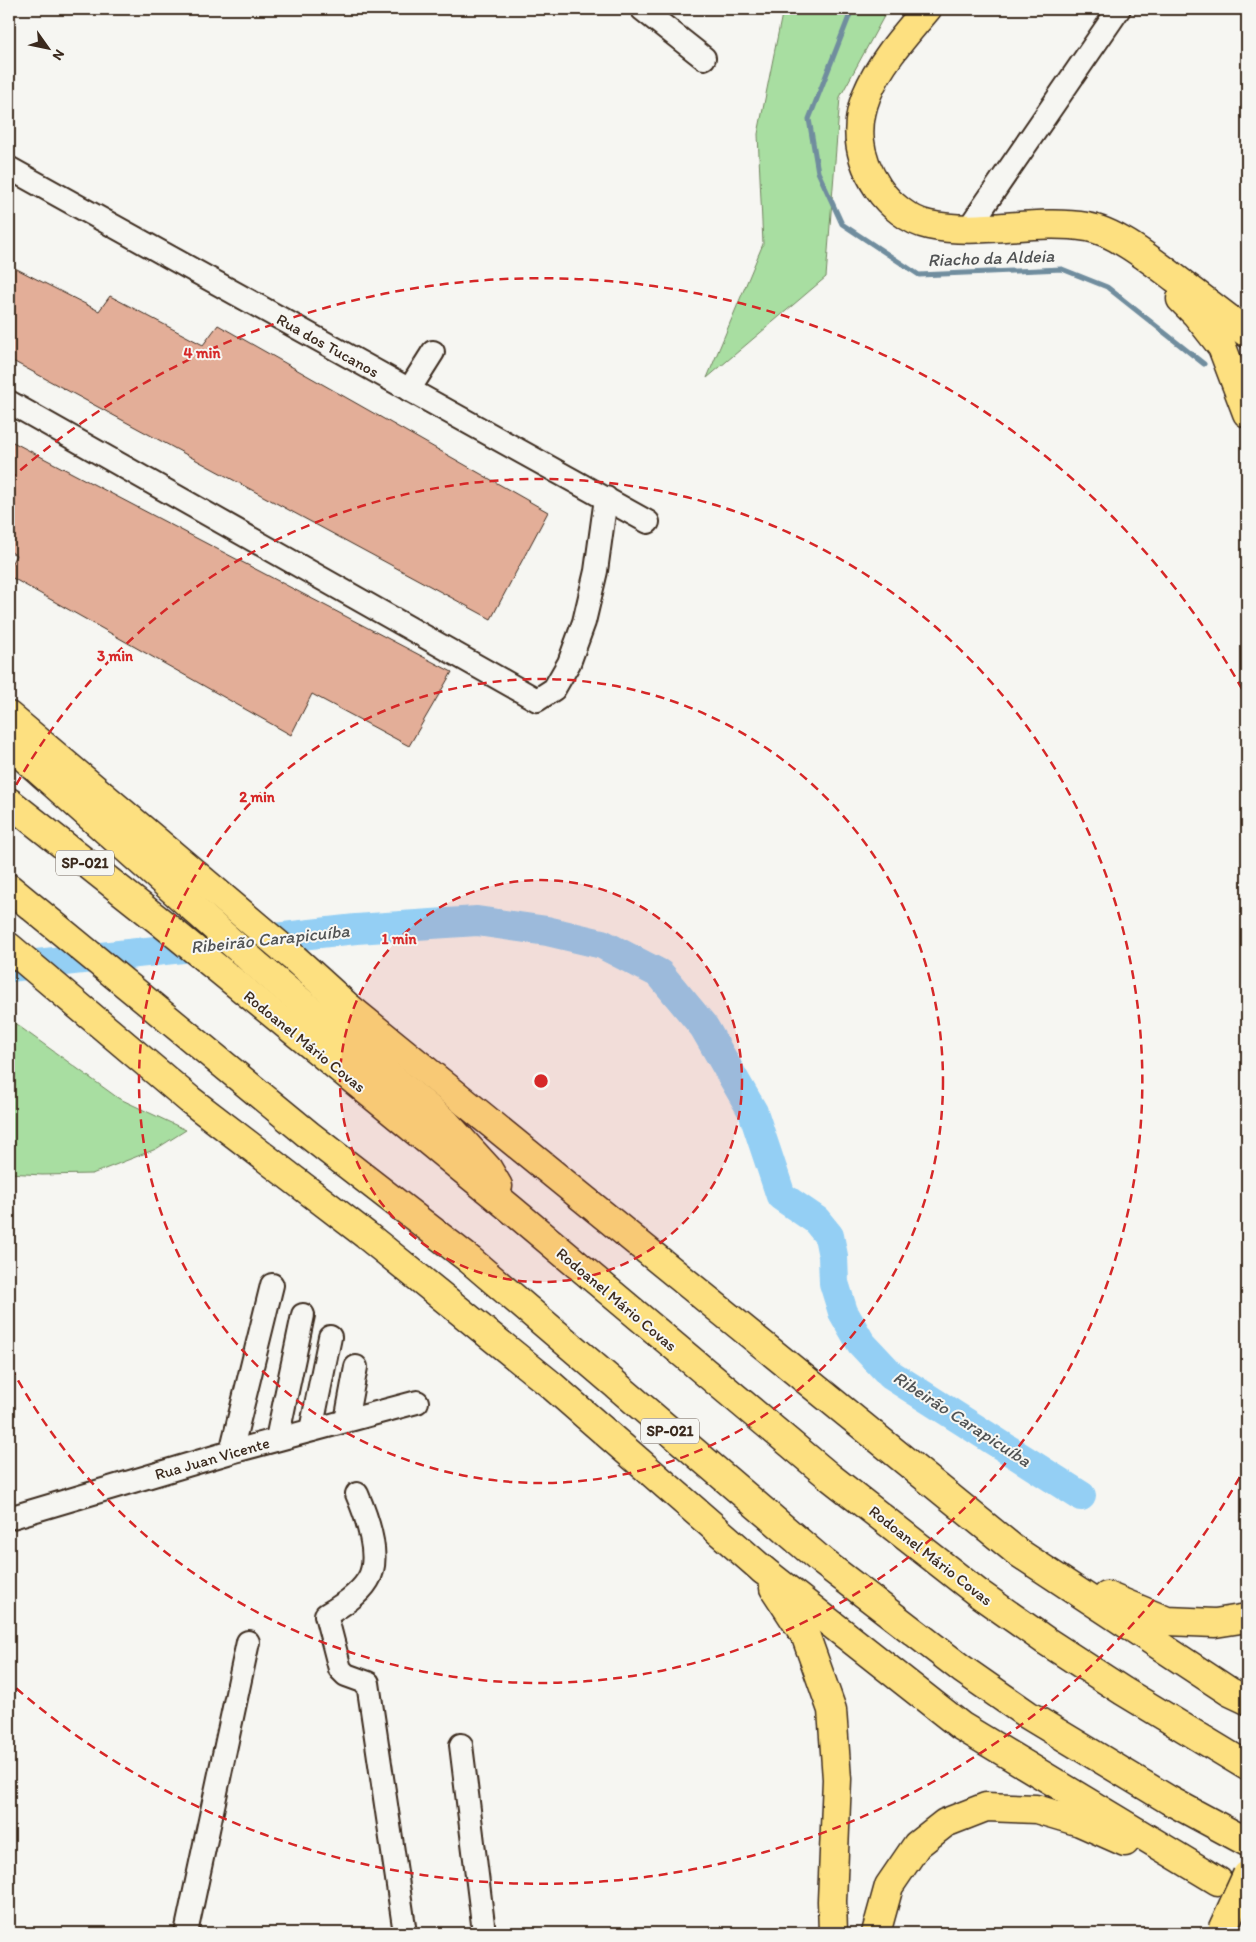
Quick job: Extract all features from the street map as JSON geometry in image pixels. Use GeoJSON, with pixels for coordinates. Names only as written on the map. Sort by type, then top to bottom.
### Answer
{"type":"FeatureCollection","features":[{"type":"Feature","properties":{"kind":"main road"},"geometry":{"type":"LineString","coordinates":[[906,34],[918,9]]}},
{"type":"Feature","properties":{"kind":"main road"},"geometry":{"type":"LineString","coordinates":[[927,9],[884,62],[868,88],[859,119],[860,144],[871,177],[883,196],[907,216],[928,225],[968,229],[1042,224],[1088,227],[1118,239],[1153,262],[1247,332]]}},
{"type":"Feature","properties":{"kind":"main road"},"geometry":{"type":"LineString","coordinates":[[1118,239],[1196,314],[1222,347],[1247,413]]}},
{"type":"Feature","properties":{"kind":"main road"},"geometry":{"type":"LineString","coordinates":[[9,716],[293,957],[347,1006],[1016,1552],[1230,1692],[1247,1700]]}},
{"type":"Feature","properties":{"kind":"main road"},"geometry":{"type":"LineString","coordinates":[[9,744],[257,965],[446,1123],[488,1169],[511,1209]]}},
{"type":"Feature","properties":{"kind":"main road","name":"Rodoanel Mário Covas"},"geometry":{"type":"LineString","coordinates":[[9,802],[162,923],[511,1209],[830,1476],[978,1593],[1046,1641],[1115,1686],[1247,1766]]}},
{"type":"Feature","properties":{"kind":"main road","name":"SP-021"},"geometry":{"type":"LineString","coordinates":[[9,888],[309,1135],[470,1260],[815,1556],[861,1592],[962,1669],[1028,1715],[1154,1791],[1247,1842]]}},
{"type":"Feature","properties":{"kind":"main road"},"geometry":{"type":"LineString","coordinates":[[12,950],[190,1100],[366,1235],[550,1384],[763,1570],[961,1726],[1218,1881]]}},
{"type":"Feature","properties":{"kind":"main road"},"geometry":{"type":"LineString","coordinates":[[1016,1552],[1118,1602],[1167,1621],[1215,1623],[1247,1618]]}},
{"type":"Feature","properties":{"kind":"main road"},"geometry":{"type":"LineString","coordinates":[[763,1570],[806,1637],[832,1710],[837,1779],[833,1933]]}},
{"type":"Feature","properties":{"kind":"main road"},"geometry":{"type":"LineString","coordinates":[[876,1933],[889,1886],[917,1845],[945,1823],[986,1807],[1036,1809],[1080,1822],[1247,1895]]}},
{"type":"Feature","properties":{"kind":"main road"},"geometry":{"type":"LineString","coordinates":[[1221,1932],[1247,1875]]}},
{"type":"Feature","properties":{"kind":"street"},"geometry":{"type":"LineString","coordinates":[[642,9],[704,58]]}},
{"type":"Feature","properties":{"kind":"street"},"geometry":{"type":"LineString","coordinates":[[968,229],[1119,9]]}},
{"type":"Feature","properties":{"kind":"street","name":"Rua dos Tucanos"},"geometry":{"type":"LineString","coordinates":[[9,168],[648,522]]}},
{"type":"Feature","properties":{"kind":"street"},"geometry":{"type":"LineString","coordinates":[[409,390],[433,352]]}},
{"type":"Feature","properties":{"kind":"street"},"geometry":{"type":"LineString","coordinates":[[9,402],[537,700],[554,689],[569,663],[584,622],[596,571],[606,498]]}},
{"type":"Feature","properties":{"kind":"street"},"geometry":{"type":"LineString","coordinates":[[231,1452],[272,1285]]}},
{"type":"Feature","properties":{"kind":"street"},"geometry":{"type":"LineString","coordinates":[[277,1439],[303,1315]]}},
{"type":"Feature","properties":{"kind":"street"},"geometry":{"type":"LineString","coordinates":[[311,1430],[330,1336]]}},
{"type":"Feature","properties":{"kind":"street"},"geometry":{"type":"LineString","coordinates":[[346,1421],[356,1367]]}},
{"type":"Feature","properties":{"kind":"street","name":"Rua Juan Vicente"},"geometry":{"type":"LineString","coordinates":[[9,1518],[231,1452],[417,1402]]}},
{"type":"Feature","properties":{"kind":"street"},"geometry":{"type":"LineString","coordinates":[[357,1494],[370,1531],[374,1563],[368,1580],[348,1601],[326,1615],[340,1669],[346,1675],[368,1683],[405,1933]]}},
{"type":"Feature","properties":{"kind":"street"},"geometry":{"type":"LineString","coordinates":[[186,1933],[248,1642]]}},
{"type":"Feature","properties":{"kind":"street"},"geometry":{"type":"LineString","coordinates":[[462,1745],[484,1924],[482,1933]]}},
{"type":"Feature","properties":{"kind":"green space"},"geometry":{"type":"Polygon","coordinates":[[[783,9],[888,9],[840,97],[826,277],[707,378],[763,244],[758,134],[783,9]]]}},
{"type":"Feature","properties":{"kind":"green space"},"geometry":{"type":"Polygon","coordinates":[[[9,1019],[118,1098],[186,1130],[156,1149],[92,1174],[42,1175],[9,1173],[9,1019]]]}},
{"type":"Feature","properties":{"kind":"building"},"geometry":{"type":"Polygon","coordinates":[[[9,265],[99,311],[110,296],[203,345],[218,325],[548,512],[491,619],[9,359],[9,265]]]}},
{"type":"Feature","properties":{"kind":"building"},"geometry":{"type":"Polygon","coordinates":[[[9,440],[452,672],[409,746],[312,694],[291,735],[9,576],[9,568],[16,555],[9,551],[9,440]]]}},
{"type":"Feature","properties":{"kind":"waterway","name":"Riacho da Aldeia"},"geometry":{"type":"LineString","coordinates":[[852,9],[809,119],[818,172],[842,224],[919,275],[1062,269],[1107,287],[1204,364]]}},
{"type":"Feature","properties":{"kind":"waterway","name":"Ribeirão Carapicuíba"},"geometry":{"type":"LineString","coordinates":[[9,967],[356,929],[477,921],[547,931],[602,944],[660,974],[704,1027],[753,1112],[781,1196],[816,1220],[829,1236],[833,1256],[834,1283],[843,1312],[861,1343],[891,1375],[1081,1496]]}}]}
